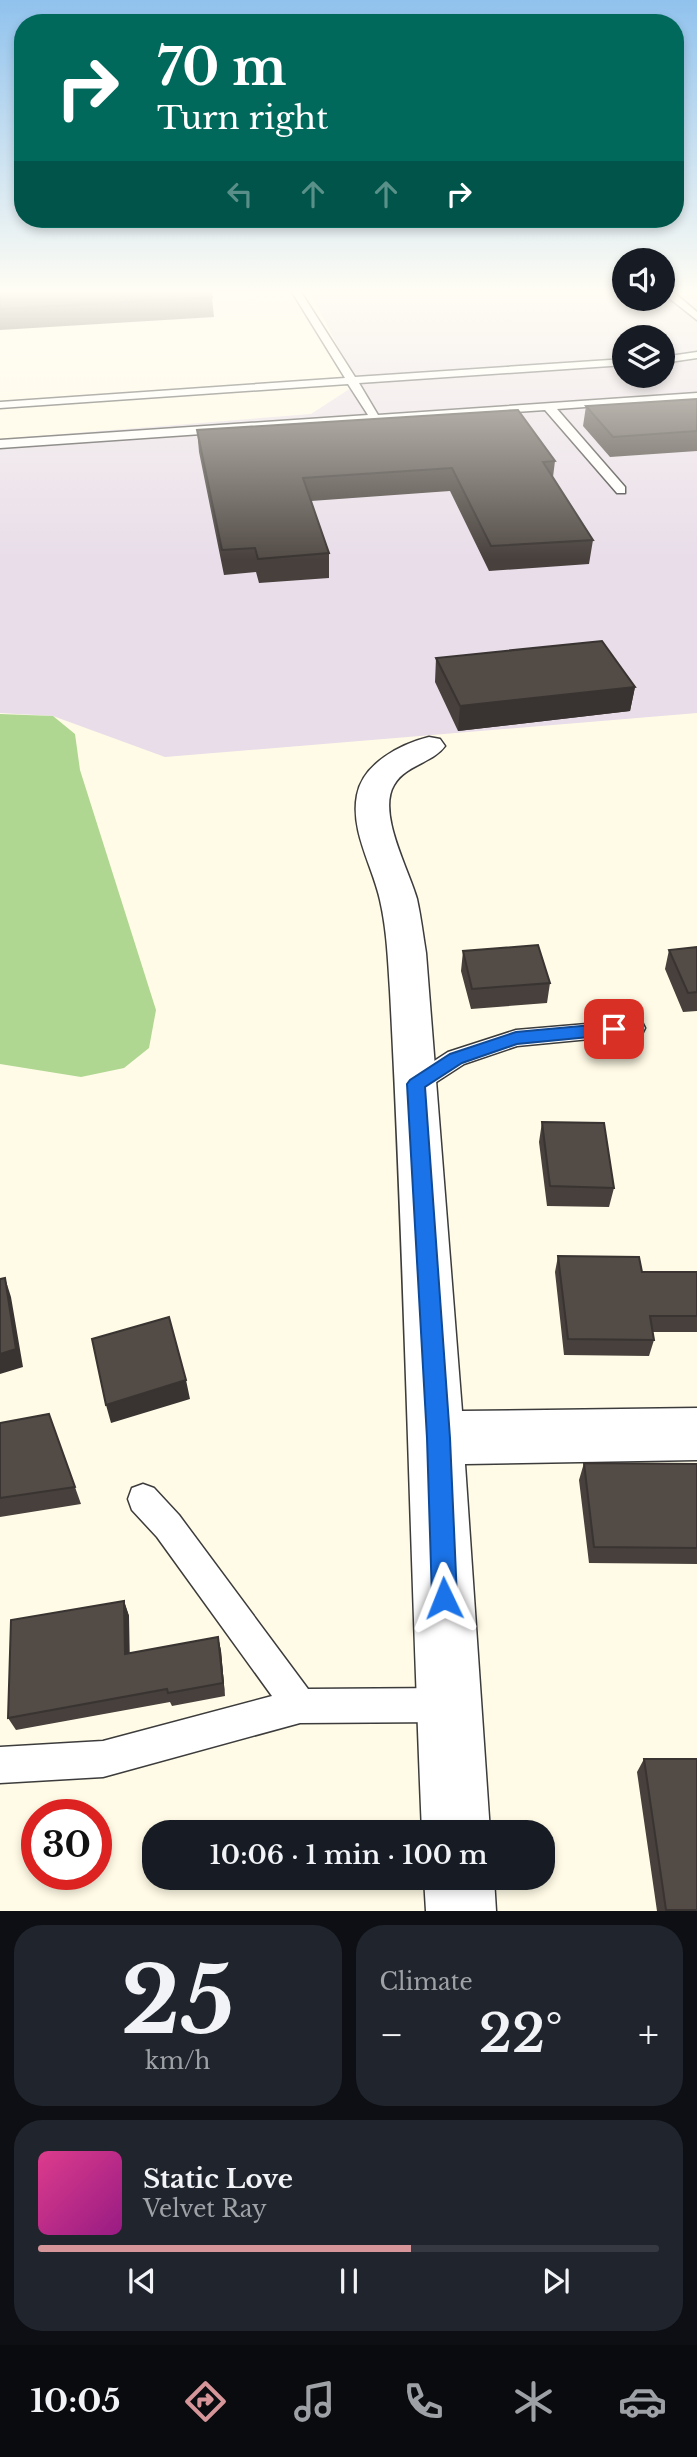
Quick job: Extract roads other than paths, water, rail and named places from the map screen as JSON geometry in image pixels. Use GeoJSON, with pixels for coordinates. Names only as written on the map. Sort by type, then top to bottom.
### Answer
{"type":"FeatureCollection","features":[{"type":"Feature","properties":{"kind":"street"},"geometry":{"type":"LineString","coordinates":[[429,746],[411,753],[390,767],[373,795],[377,828],[401,909],[416,1084],[439,1438],[448,1706],[455,1820]]}},
{"type":"Feature","properties":{"kind":"street"},"geometry":{"type":"LineString","coordinates":[[439,1438],[697,1434]]}},
{"type":"Feature","properties":{"kind":"street"},"geometry":{"type":"LineString","coordinates":[[460,1890],[461,1911]]}},
{"type":"Feature","properties":{"kind":"lane"},"geometry":{"type":"LineString","coordinates":[[0,405],[363,381]]}},
{"type":"Feature","properties":{"kind":"lane"},"geometry":{"type":"LineString","coordinates":[[352,382],[375,418]]}},
{"type":"Feature","properties":{"kind":"lane"},"geometry":{"type":"LineString","coordinates":[[0,444],[697,396]]}},
{"type":"Feature","properties":{"kind":"lane"},"geometry":{"type":"LineString","coordinates":[[548,406],[621,489]]}},
{"type":"Feature","properties":{"kind":"lane"},"geometry":{"type":"LineString","coordinates":[[416,1084],[456,1058],[516,1038],[634,1028]]}},
{"type":"Feature","properties":{"kind":"lane"},"geometry":{"type":"LineString","coordinates":[[143,1499],[168,1526],[300,1706]]}},
{"type":"Feature","properties":{"kind":"lane"},"geometry":{"type":"LineString","coordinates":[[0,1765],[103,1759],[300,1706],[448,1706]]}}]}
